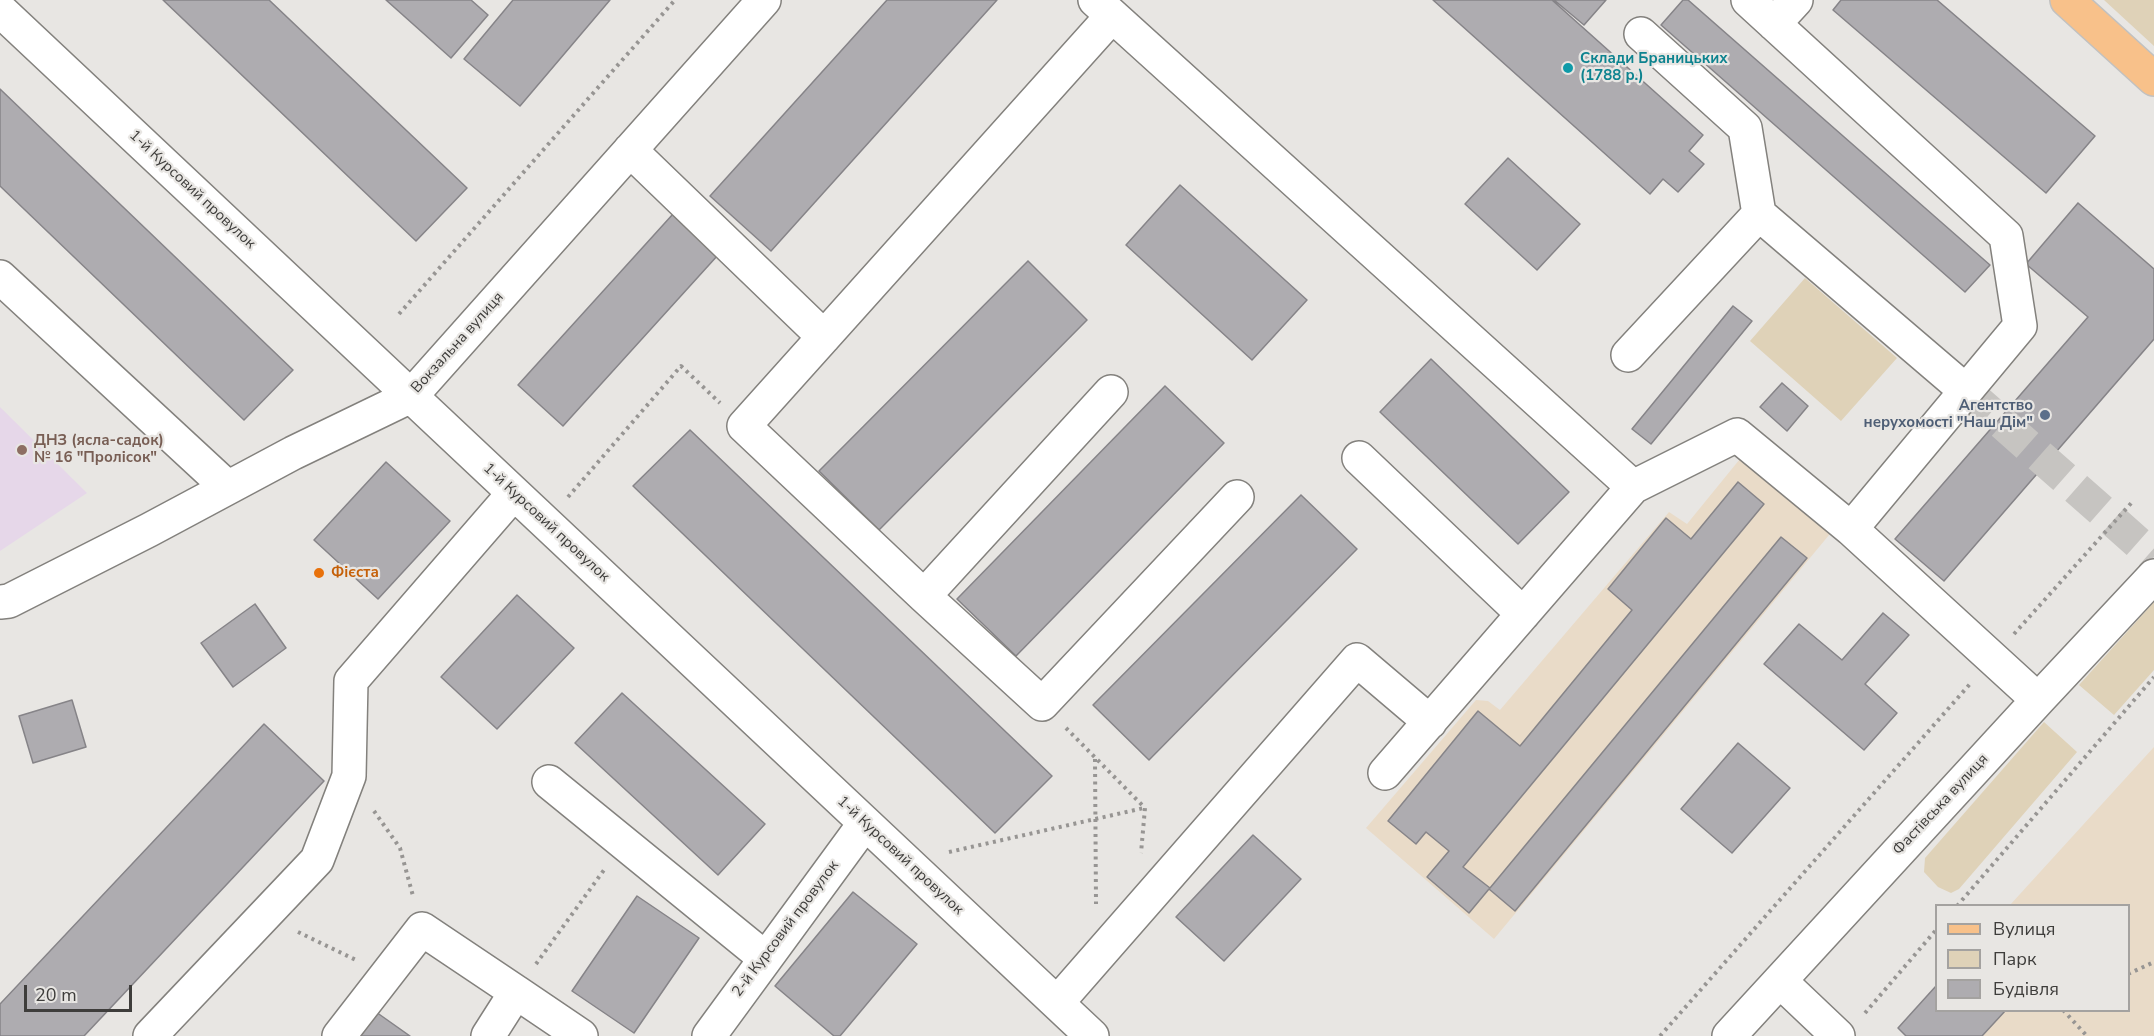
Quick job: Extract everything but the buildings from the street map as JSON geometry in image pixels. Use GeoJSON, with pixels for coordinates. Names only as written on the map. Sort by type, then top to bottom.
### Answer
{"type":"FeatureCollection","features":[{"type":"Feature","properties":{"kind":"main road"},"geometry":{"type":"LineString","coordinates":[[2067,0],[2154,79]]}},
{"type":"Feature","properties":{"kind":"street","name":"Вокзальна вулиця"},"geometry":{"type":"LineString","coordinates":[[0,602],[9,601],[305,447],[411,396],[764,0]]}},
{"type":"Feature","properties":{"kind":"street"},"geometry":{"type":"LineString","coordinates":[[1748,0],[2006,236],[2020,326],[1851,529]]}},
{"type":"Feature","properties":{"kind":"street"},"geometry":{"type":"LineString","coordinates":[[1774,24],[1796,0]]}},
{"type":"Feature","properties":{"kind":"street"},"geometry":{"type":"LineString","coordinates":[[1237,497],[1042,704],[744,426],[824,338],[1103,8],[1632,487]]}},
{"type":"Feature","properties":{"kind":"street","name":"1-й Курсовий провулок"},"geometry":{"type":"LineString","coordinates":[[0,10],[1092,1036]]}},
{"type":"Feature","properties":{"kind":"street"},"geometry":{"type":"LineString","coordinates":[[1641,34],[1745,128],[1759,214],[1966,391]]}},
{"type":"Feature","properties":{"kind":"street"},"geometry":{"type":"LineString","coordinates":[[630,150],[824,338]]}},
{"type":"Feature","properties":{"kind":"street"},"geometry":{"type":"LineString","coordinates":[[1628,355],[1759,214]]}},
{"type":"Feature","properties":{"kind":"street"},"geometry":{"type":"LineString","coordinates":[[0,277],[227,487]]}},
{"type":"Feature","properties":{"kind":"street"},"geometry":{"type":"LineString","coordinates":[[924,596],[1111,392]]}},
{"type":"Feature","properties":{"kind":"street"},"geometry":{"type":"LineString","coordinates":[[1385,774],[1632,487],[1737,435],[1851,529],[2037,700]]}},
{"type":"Feature","properties":{"kind":"street"},"geometry":{"type":"LineString","coordinates":[[1359,458],[1523,614]]}},
{"type":"Feature","properties":{"kind":"street"},"geometry":{"type":"LineString","coordinates":[[150,1036],[317,860],[349,776],[351,681],[514,493]]}},
{"type":"Feature","properties":{"kind":"street","name":"Фастівська вулиця"},"geometry":{"type":"LineString","coordinates":[[1729,1036],[2154,576]]}},
{"type":"Feature","properties":{"kind":"street"},"geometry":{"type":"LineString","coordinates":[[1057,1003],[1357,660],[1430,722]]}},
{"type":"Feature","properties":{"kind":"street"},"geometry":{"type":"LineString","coordinates":[[549,782],[765,958]]}},
{"type":"Feature","properties":{"kind":"street","name":"2-й Курсовий провулок"},"geometry":{"type":"LineString","coordinates":[[709,1036],[865,823]]}},
{"type":"Feature","properties":{"kind":"street"},"geometry":{"type":"LineString","coordinates":[[339,1036],[422,928],[581,1036]]}},
{"type":"Feature","properties":{"kind":"street"},"geometry":{"type":"LineString","coordinates":[[1780,981],[1849,1027]]}},
{"type":"Feature","properties":{"kind":"street"},"geometry":{"type":"LineString","coordinates":[[488,1036],[516,992]]}},
{"type":"Feature","properties":{"kind":"path"},"geometry":{"type":"LineString","coordinates":[[399,314],[675,0]]}},
{"type":"Feature","properties":{"kind":"path"},"geometry":{"type":"LineString","coordinates":[[564,502],[681,366],[744,426]]}},
{"type":"Feature","properties":{"kind":"path"},"geometry":{"type":"LineString","coordinates":[[1660,1036],[2134,500]]}},
{"type":"Feature","properties":{"kind":"path"},"geometry":{"type":"LineString","coordinates":[[1960,904],[2154,677]]}},
{"type":"Feature","properties":{"kind":"path"},"geometry":{"type":"LineString","coordinates":[[1042,704],[1145,808]]}},
{"type":"Feature","properties":{"kind":"path"},"geometry":{"type":"LineString","coordinates":[[1095,758],[1096,957]]}},
{"type":"Feature","properties":{"kind":"path"},"geometry":{"type":"LineString","coordinates":[[349,776],[400,848],[422,928]]}},
{"type":"Feature","properties":{"kind":"path"},"geometry":{"type":"LineString","coordinates":[[946,853],[1145,808]]}},
{"type":"Feature","properties":{"kind":"path"},"geometry":{"type":"LineString","coordinates":[[1140,855],[1145,808]]}},
{"type":"Feature","properties":{"kind":"path"},"geometry":{"type":"LineString","coordinates":[[516,992],[623,843]]}},
{"type":"Feature","properties":{"kind":"path"},"geometry":{"type":"LineString","coordinates":[[265,915],[386,975]]}},
{"type":"Feature","properties":{"kind":"path"},"geometry":{"type":"LineString","coordinates":[[1849,1027],[1935,931]]}},
{"type":"Feature","properties":{"kind":"path"},"geometry":{"type":"LineString","coordinates":[[2130,973],[2154,962]]}},
{"type":"Feature","properties":{"kind":"path"},"geometry":{"type":"LineString","coordinates":[[2065,1012],[2087,1036]]}},
{"type":"Feature","properties":{"kind":"shaded area","name":"ДНЗ (ясла-садок) № 16 \"Пролісок\""},"geometry":{"type":"Polygon","coordinates":[[[0,407],[87,493],[0,551],[0,407]]]}},
{"type":"Feature","properties":{"kind":"shaded area"},"geometry":{"type":"Polygon","coordinates":[[[1744,454],[1834,529],[1494,939],[1366,828],[1476,700],[1488,701],[1500,710],[1669,512],[1687,524],[1744,454]]]}},
{"type":"Feature","properties":{"kind":"shaded area"},"geometry":{"type":"Polygon","coordinates":[[[2154,747],[2154,1036],[1906,1036],[1898,1028],[1935,987],[1935,1012],[2130,1012],[2130,904],[2011,904],[2154,747]]]}},
{"type":"Feature","properties":{"kind":"green space"},"geometry":{"type":"Polygon","coordinates":[[[2104,0],[2154,0],[2154,46],[2104,0]]]}},
{"type":"Feature","properties":{"kind":"green space"},"geometry":{"type":"Polygon","coordinates":[[[1805,278],[1897,358],[1841,421],[1750,341],[1805,278]]]}},
{"type":"Feature","properties":{"kind":"green space"},"geometry":{"type":"Polygon","coordinates":[[[2154,602],[2154,670],[2114,715],[2079,685],[2154,602]]]}},
{"type":"Feature","properties":{"kind":"green space"},"geometry":{"type":"Polygon","coordinates":[[[2044,722],[2077,752],[1959,889],[1951,893],[1938,887],[1924,872],[1925,858],[2044,722]]]}},
{"type":"Feature","properties":{"kind":"tunnel"},"geometry":{"type":"LineString","coordinates":[[1966,391],[2154,557]]}},
{"type":"Feature","properties":{"kind":"place","name":"Склади Браницьких (1788 р.)"},"geometry":{"type":"Point","coordinates":[1568,68]}},
{"type":"Feature","properties":{"kind":"place","name":"Агентство нерухомості \"Наш Дім\""},"geometry":{"type":"Point","coordinates":[2045,415]}},
{"type":"Feature","properties":{"kind":"place","name":"ДНЗ (ясла-садок) № 16 \"Пролісок\""},"geometry":{"type":"Point","coordinates":[22,450]}},
{"type":"Feature","properties":{"kind":"place","name":"Фієста"},"geometry":{"type":"Point","coordinates":[319,573]}}]}
